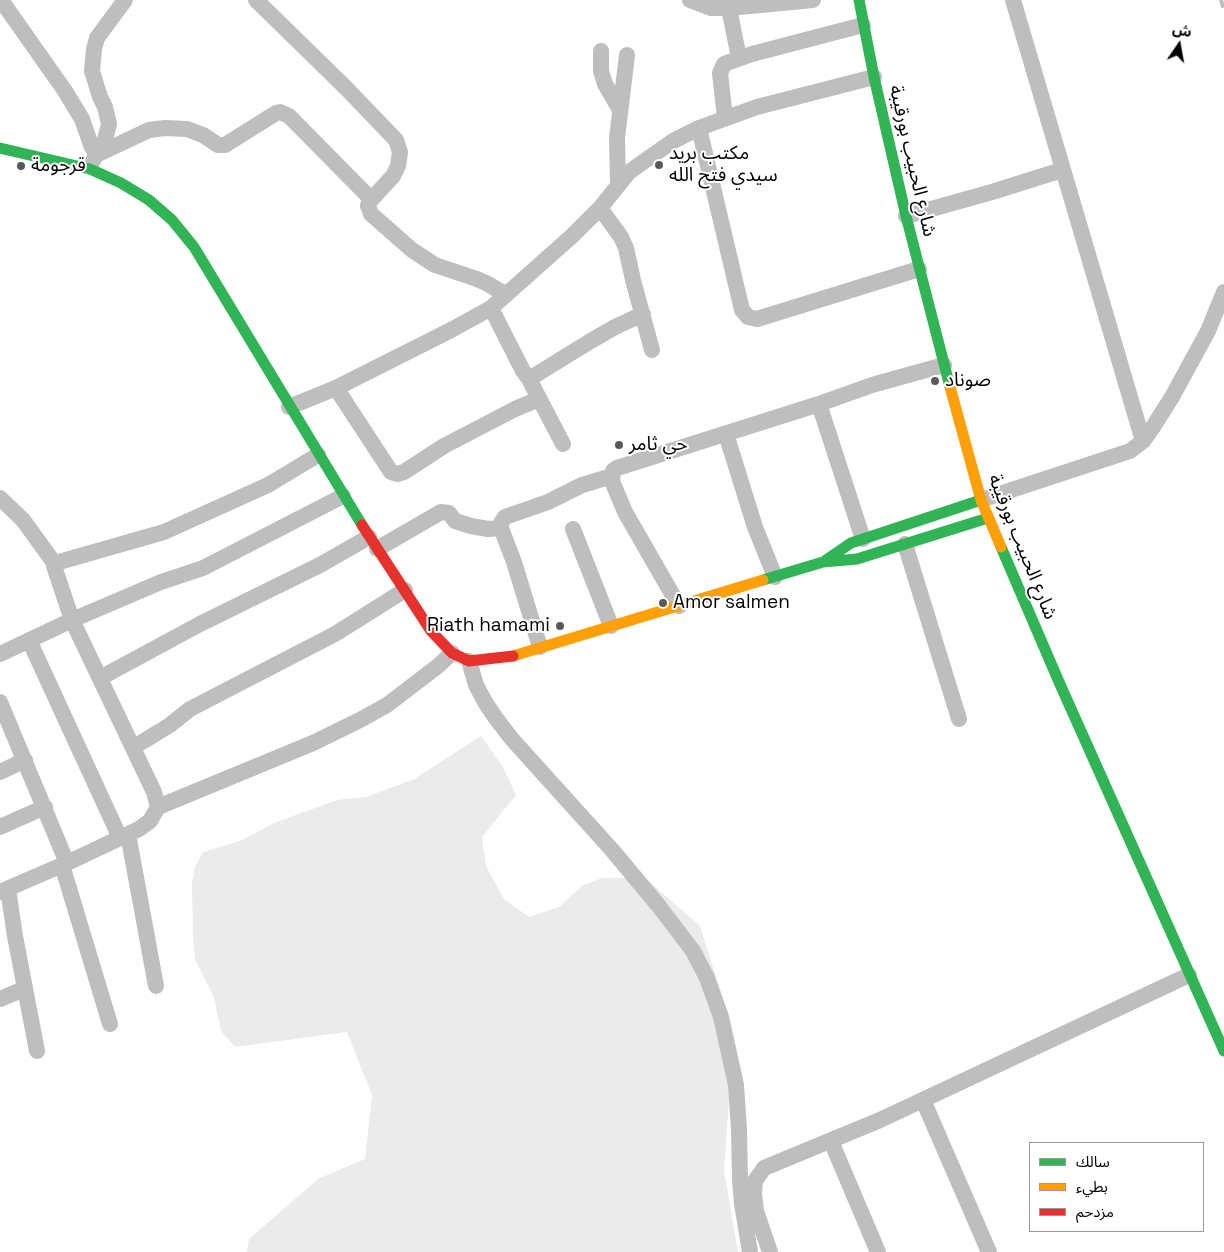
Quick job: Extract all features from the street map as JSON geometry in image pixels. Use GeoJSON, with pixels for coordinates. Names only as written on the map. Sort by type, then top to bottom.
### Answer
{"type":"FeatureCollection","features":[{"type":"Feature","properties":{"kind":"main road","name":"شارع الحبيب بورقيبة"},"geometry":{"type":"LineString","coordinates":[[858,0],[906,216],[981,500],[1224,1051]]}},
{"type":"Feature","properties":{"kind":"main road"},"geometry":{"type":"LineString","coordinates":[[0,148],[93,162],[121,183],[149,200],[172,220],[194,247],[342,496],[404,590],[432,631],[452,653],[469,661],[508,657],[823,562],[858,559],[988,518]]}},
{"type":"Feature","properties":{"kind":"main road"},"geometry":{"type":"LineString","coordinates":[[823,562],[851,543],[981,500]]}},
{"type":"Feature","properties":{"kind":"street"},"geometry":{"type":"LineString","coordinates":[[1,0],[82,119],[93,162]]}},
{"type":"Feature","properties":{"kind":"street"},"geometry":{"type":"LineString","coordinates":[[93,162],[105,140],[109,124],[92,71],[94,49],[97,38],[125,0]]}},
{"type":"Feature","properties":{"kind":"street"},"geometry":{"type":"LineString","coordinates":[[256,0],[353,94],[396,140],[400,152],[398,166],[393,176],[371,199],[368,206],[371,214],[412,250],[435,265],[483,281],[505,294]]}},
{"type":"Feature","properties":{"kind":"street"},"geometry":{"type":"LineString","coordinates":[[690,0],[711,8],[813,0]]}},
{"type":"Feature","properties":{"kind":"street"},"geometry":{"type":"LineString","coordinates":[[1013,0],[1143,441]]}},
{"type":"Feature","properties":{"kind":"street"},"geometry":{"type":"LineString","coordinates":[[729,8],[739,58]]}},
{"type":"Feature","properties":{"kind":"street"},"geometry":{"type":"LineString","coordinates":[[725,118],[720,73],[724,64],[739,58],[864,25]]}},
{"type":"Feature","properties":{"kind":"street"},"geometry":{"type":"LineString","coordinates":[[600,51],[601,71],[605,84],[620,110]]}},
{"type":"Feature","properties":{"kind":"street"},"geometry":{"type":"LineString","coordinates":[[618,184],[617,138],[627,55]]}},
{"type":"Feature","properties":{"kind":"street"},"geometry":{"type":"LineString","coordinates":[[289,407],[336,388],[454,329],[491,308],[572,236],[600,208],[618,184],[637,165],[673,141],[699,128],[774,102],[874,77]]}},
{"type":"Feature","properties":{"kind":"street"},"geometry":{"type":"LineString","coordinates":[[93,162],[149,130],[165,128],[187,129],[203,135],[218,145],[225,145],[280,112],[289,116],[371,199]]}},
{"type":"Feature","properties":{"kind":"street"},"geometry":{"type":"LineString","coordinates":[[699,128],[742,310],[748,317],[757,319],[920,269]]}},
{"type":"Feature","properties":{"kind":"street"},"geometry":{"type":"LineString","coordinates":[[906,216],[1062,170]]}},
{"type":"Feature","properties":{"kind":"street"},"geometry":{"type":"LineString","coordinates":[[600,208],[621,237],[626,248],[652,350]]}},
{"type":"Feature","properties":{"kind":"street"},"geometry":{"type":"LineString","coordinates":[[981,500],[1130,451],[1143,441],[1154,427],[1208,331],[1224,292]]}},
{"type":"Feature","properties":{"kind":"street"},"geometry":{"type":"LineString","coordinates":[[491,308],[563,444]]}},
{"type":"Feature","properties":{"kind":"street"},"geometry":{"type":"LineString","coordinates":[[529,379],[588,342],[643,314]]}},
{"type":"Feature","properties":{"kind":"street"},"geometry":{"type":"LineString","coordinates":[[679,606],[625,512],[614,489],[613,471],[617,468],[819,404],[872,385],[944,365]]}},
{"type":"Feature","properties":{"kind":"street"},"geometry":{"type":"LineString","coordinates":[[336,388],[391,472],[398,474],[444,446],[515,409],[539,399]]}},
{"type":"Feature","properties":{"kind":"street"},"geometry":{"type":"LineString","coordinates":[[819,404],[863,539]]}},
{"type":"Feature","properties":{"kind":"street"},"geometry":{"type":"LineString","coordinates":[[726,434],[749,508],[774,577]]}},
{"type":"Feature","properties":{"kind":"street"},"geometry":{"type":"LineString","coordinates":[[55,564],[164,532],[268,485],[318,455]]}},
{"type":"Feature","properties":{"kind":"street"},"geometry":{"type":"LineString","coordinates":[[540,647],[514,562],[501,528],[501,523],[505,517],[548,502],[582,485],[612,476]]}},
{"type":"Feature","properties":{"kind":"street"},"geometry":{"type":"LineString","coordinates":[[0,654],[72,620],[161,582],[203,568],[342,496]]}},
{"type":"Feature","properties":{"kind":"street"},"geometry":{"type":"LineString","coordinates":[[0,498],[23,520],[55,564]]}},
{"type":"Feature","properties":{"kind":"street"},"geometry":{"type":"LineString","coordinates":[[100,678],[200,624],[320,565],[441,512],[448,513],[455,521],[471,526],[488,529],[501,528]]}},
{"type":"Feature","properties":{"kind":"street"},"geometry":{"type":"LineString","coordinates":[[573,529],[611,626]]}},
{"type":"Feature","properties":{"kind":"street"},"geometry":{"type":"LineString","coordinates":[[905,544],[959,719]]}},
{"type":"Feature","properties":{"kind":"street"},"geometry":{"type":"LineString","coordinates":[[55,564],[53,568],[72,620],[134,747],[154,792],[158,807]]}},
{"type":"Feature","properties":{"kind":"street"},"geometry":{"type":"LineString","coordinates":[[134,747],[170,725],[190,709],[335,634],[404,590]]}},
{"type":"Feature","properties":{"kind":"street"},"geometry":{"type":"LineString","coordinates":[[30,640],[124,836],[156,986]]}},
{"type":"Feature","properties":{"kind":"street"},"geometry":{"type":"LineString","coordinates":[[37,1051],[4,890],[124,836],[150,821],[158,807],[314,743],[387,706],[452,653]]}},
{"type":"Feature","properties":{"kind":"street"},"geometry":{"type":"LineString","coordinates":[[469,661],[476,684],[485,702],[500,724],[612,850],[671,920],[693,951],[707,978],[721,1017],[736,1085],[740,1180],[750,1252]]}},
{"type":"Feature","properties":{"kind":"street"},"geometry":{"type":"LineString","coordinates":[[2,710],[45,807],[64,864],[110,1024]]}},
{"type":"Feature","properties":{"kind":"street"},"geometry":{"type":"LineString","coordinates":[[0,772],[25,760]]}},
{"type":"Feature","properties":{"kind":"street"},"geometry":{"type":"LineString","coordinates":[[0,827],[45,807]]}},
{"type":"Feature","properties":{"kind":"street"},"geometry":{"type":"LineString","coordinates":[[770,1252],[756,1211],[754,1194],[756,1181],[764,1168],[831,1141],[923,1100],[1189,975]]}},
{"type":"Feature","properties":{"kind":"street"},"geometry":{"type":"LineString","coordinates":[[0,999],[24,989]]}},
{"type":"Feature","properties":{"kind":"street"},"geometry":{"type":"LineString","coordinates":[[923,1100],[989,1252]]}},
{"type":"Feature","properties":{"kind":"street"},"geometry":{"type":"LineString","coordinates":[[831,1141],[878,1252]]}},
{"type":"Feature","properties":{"kind":"shaded area"},"geometry":{"type":"Polygon","coordinates":[[[481,736],[503,767],[516,795],[482,837],[486,866],[504,899],[529,917],[559,907],[582,886],[602,878],[645,878],[700,926],[731,1024],[729,1102],[724,1171],[738,1252],[247,1252],[249,1239],[318,1179],[365,1159],[372,1095],[347,1032],[235,1047],[221,1031],[214,998],[195,959],[192,882],[195,866],[203,852],[240,841],[274,823],[337,800],[366,797],[414,779],[481,736]]]}},
{"type":"Feature","properties":{"kind":"railway"},"geometry":{"type":"LineString","coordinates":[[1221,0],[1224,10]]}},
{"type":"Feature","properties":{"kind":"traffic: fast"},"geometry":{"type":"LineString","coordinates":[[859,0],[874,77],[906,216],[950,387]]}},
{"type":"Feature","properties":{"kind":"traffic: fast"},"geometry":{"type":"LineString","coordinates":[[0,148],[90,169],[121,183],[149,200],[172,220],[194,247],[362,525]]}},
{"type":"Feature","properties":{"kind":"traffic: fast"},"geometry":{"type":"LineString","coordinates":[[826,560],[851,543],[981,500]]}},
{"type":"Feature","properties":{"kind":"traffic: fast"},"geometry":{"type":"LineString","coordinates":[[763,580],[823,562],[857,559],[988,518]]}},
{"type":"Feature","properties":{"kind":"traffic: fast"},"geometry":{"type":"LineString","coordinates":[[1001,547],[1059,682],[1224,1051]]}},
{"type":"Feature","properties":{"kind":"traffic: slow"},"geometry":{"type":"LineString","coordinates":[[950,387],[981,500],[1001,547]]}},
{"type":"Feature","properties":{"kind":"traffic: slow"},"geometry":{"type":"LineString","coordinates":[[513,656],[763,580]]}},
{"type":"Feature","properties":{"kind":"traffic: jam"},"geometry":{"type":"LineString","coordinates":[[362,525],[431,631],[452,653],[469,661],[513,656]]}},
{"type":"Feature","properties":{"kind":"place","name":"مكتب بريد سيدي فتح الله"},"geometry":{"type":"Point","coordinates":[659,165]}},
{"type":"Feature","properties":{"kind":"place","name":"قرجومة"},"geometry":{"type":"Point","coordinates":[21,166]}},
{"type":"Feature","properties":{"kind":"place","name":"صوناد"},"geometry":{"type":"Point","coordinates":[935,381]}},
{"type":"Feature","properties":{"kind":"place","name":"حي ثامر"},"geometry":{"type":"Point","coordinates":[619,445]}},
{"type":"Feature","properties":{"kind":"place","name":"Amor salmen"},"geometry":{"type":"Point","coordinates":[663,603]}},
{"type":"Feature","properties":{"kind":"place","name":"Riath hamami"},"geometry":{"type":"Point","coordinates":[560,626]}}]}
